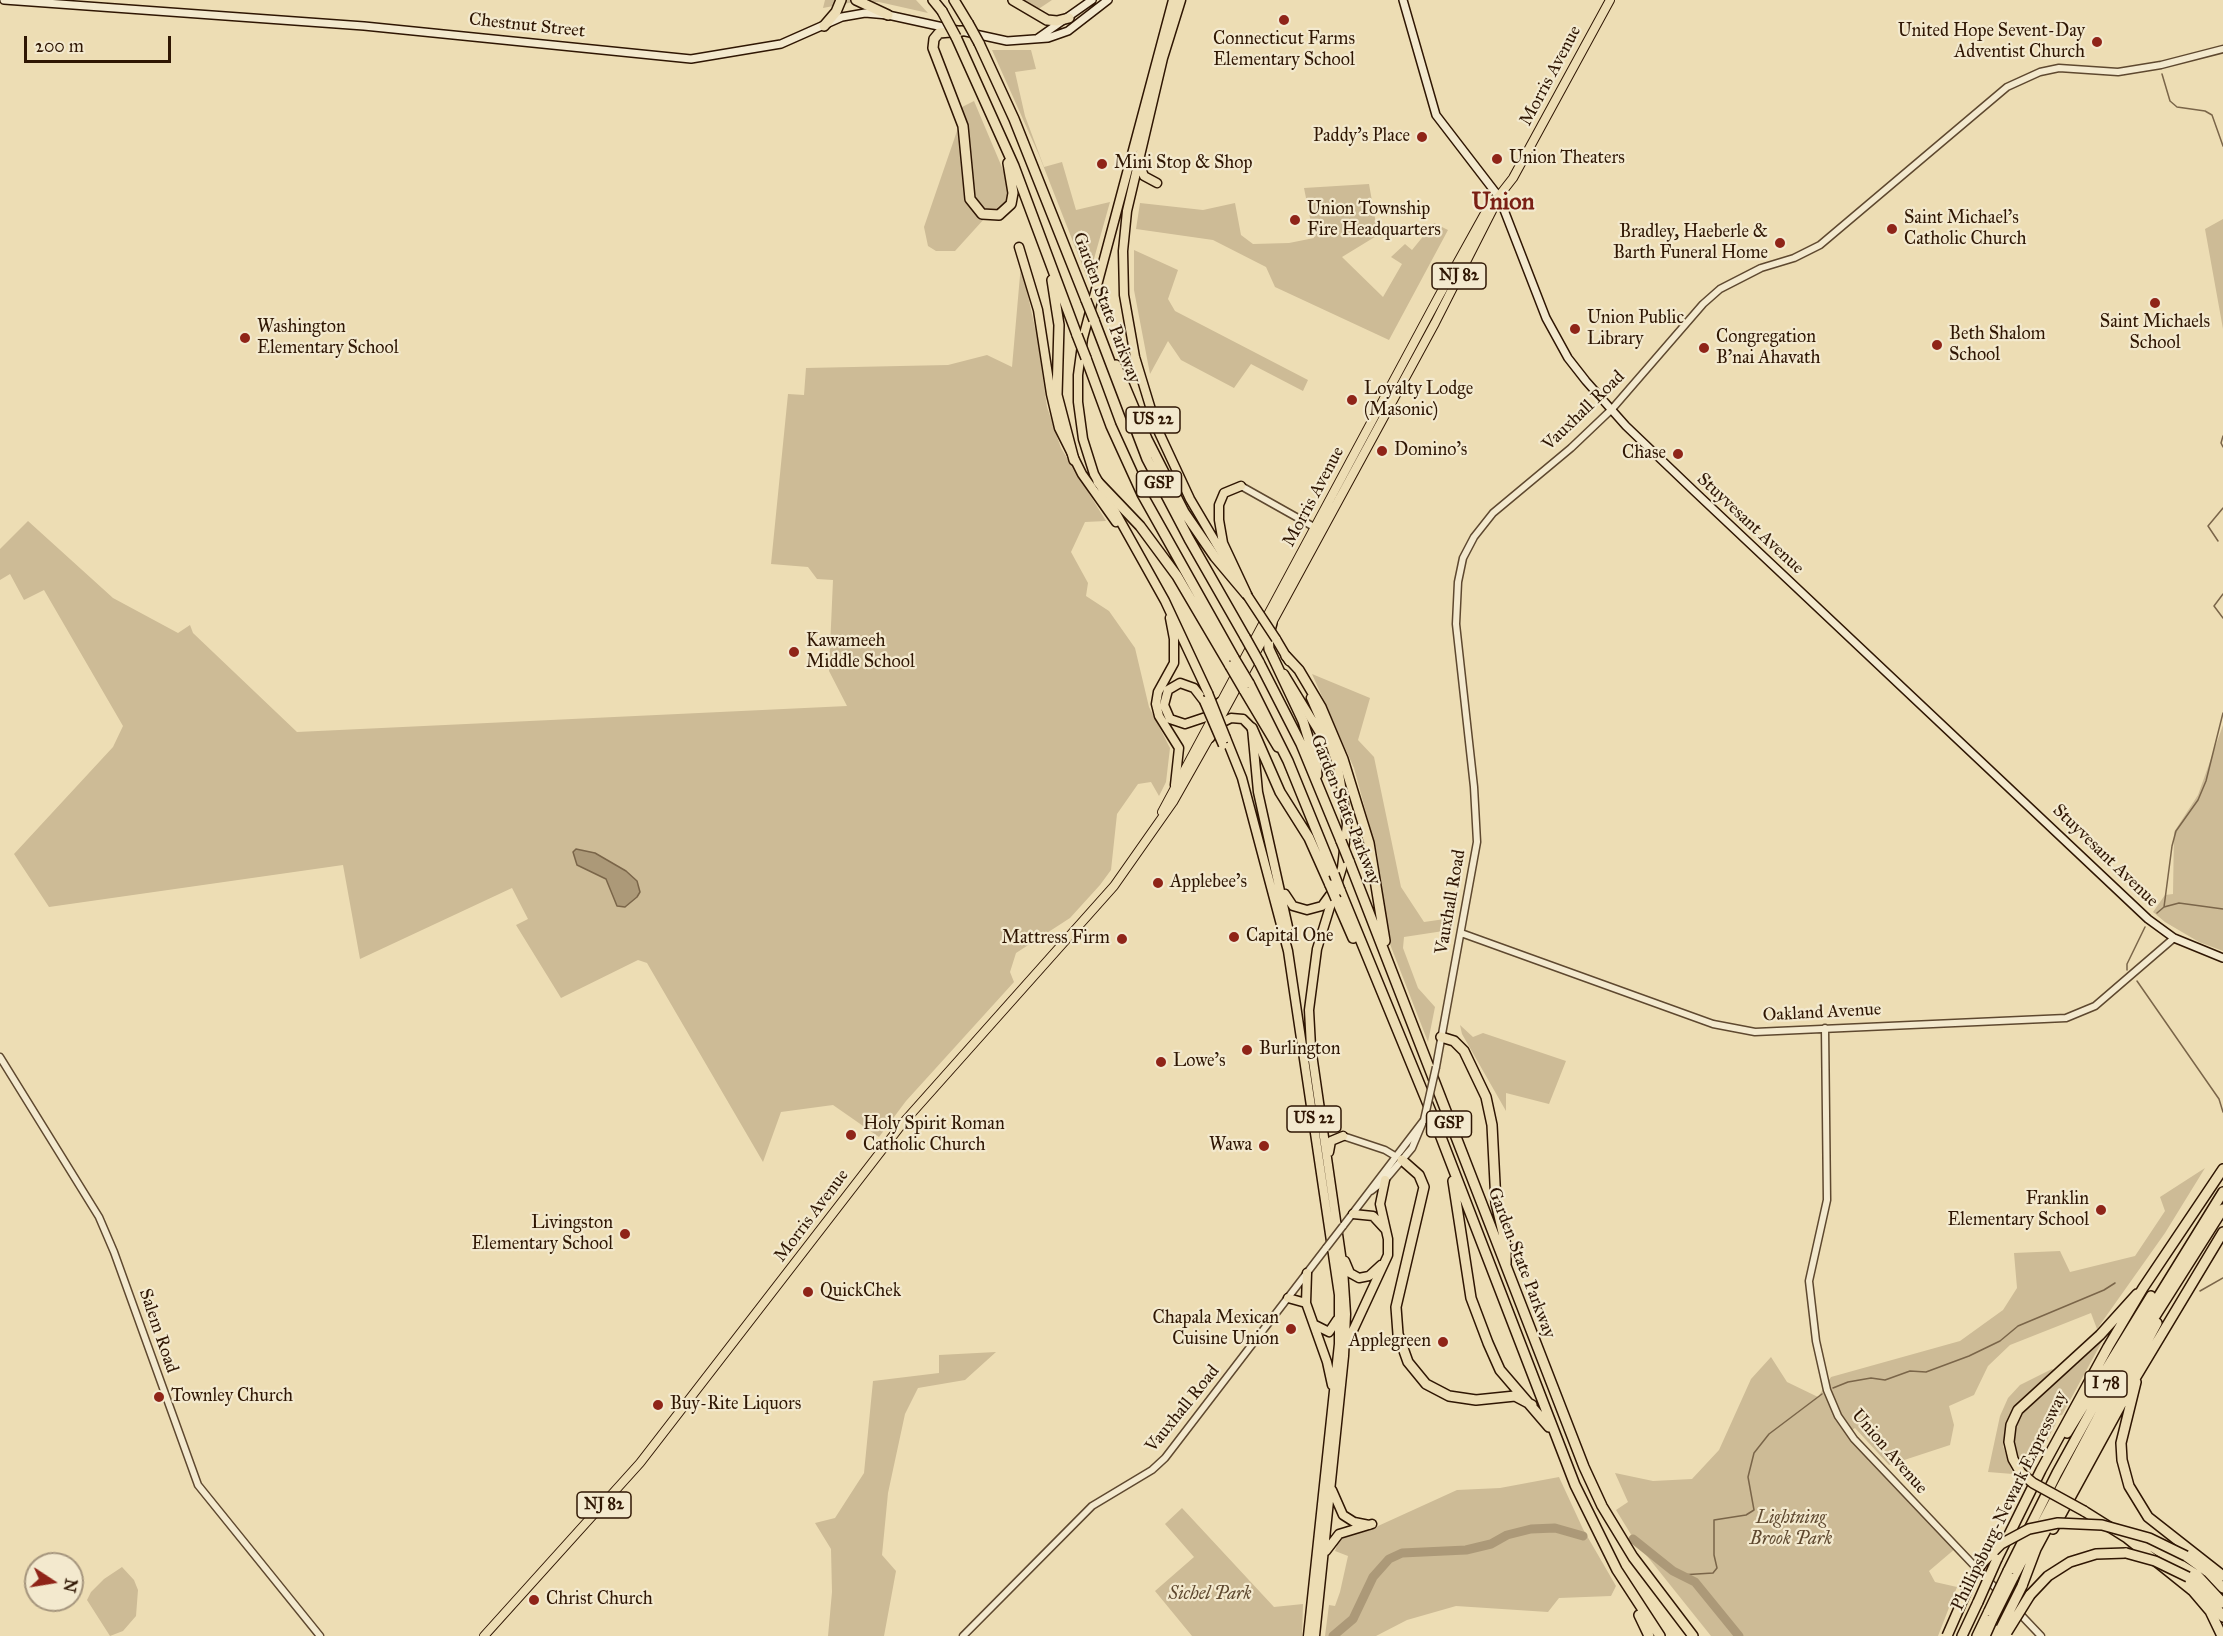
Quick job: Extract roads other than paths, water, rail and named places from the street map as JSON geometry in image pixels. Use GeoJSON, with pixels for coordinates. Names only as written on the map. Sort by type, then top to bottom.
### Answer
{"type":"FeatureCollection","features":[{"type":"Feature","properties":{"kind":"highway"},"geometry":{"type":"LineString","coordinates":[[824,26],[838,9],[841,0]]}},
{"type":"Feature","properties":{"kind":"highway"},"geometry":{"type":"LineString","coordinates":[[838,19],[846,0]]}},
{"type":"Feature","properties":{"kind":"highway"},"geometry":{"type":"LineString","coordinates":[[856,0],[888,15]]}},
{"type":"Feature","properties":{"kind":"highway","name":"Garden State Parkway"},"geometry":{"type":"LineString","coordinates":[[934,0],[942,11],[979,43],[1018,128],[1150,466],[1259,662],[1318,784],[1341,841],[1342,868],[1338,895],[1449,1158],[1590,1518],[1625,1585],[1660,1636]]}},
{"type":"Feature","properties":{"kind":"highway","name":"Garden State Parkway"},"geometry":{"type":"LineString","coordinates":[[954,0],[962,30],[1077,335],[1112,426],[1142,494],[1288,761],[1394,978],[1573,1442],[1608,1516],[1633,1557],[1693,1636]]}},
{"type":"Feature","properties":{"kind":"highway"},"geometry":{"type":"LineString","coordinates":[[1013,0],[1047,20],[1057,21],[1069,18]]}},
{"type":"Feature","properties":{"kind":"highway","name":"US 22"},"geometry":{"type":"LineString","coordinates":[[1173,0],[1083,338],[1078,375],[1080,421],[1088,455],[1098,482],[1165,601],[1249,805],[1288,951],[1340,1311],[1312,1633]]}},
{"type":"Feature","properties":{"kind":"highway","name":"US 22"},"geometry":{"type":"LineString","coordinates":[[1181,0],[1161,67],[1125,225],[1123,260],[1125,304],[1135,357],[1149,409],[1187,493],[1247,595],[1276,639],[1319,715],[1338,767],[1347,824],[1342,868],[1319,940],[1309,1002],[1309,1034],[1346,1304],[1344,1356],[1331,1487],[1312,1633]]}},
{"type":"Feature","properties":{"kind":"highway"},"geometry":{"type":"LineString","coordinates":[[962,30],[939,33],[934,39],[933,48],[963,126],[970,199],[976,210],[984,215],[1002,214],[1012,202],[1013,191],[1006,148]]}},
{"type":"Feature","properties":{"kind":"highway"},"geometry":{"type":"LineString","coordinates":[[1139,160],[1144,176],[1157,183]]}},
{"type":"Feature","properties":{"kind":"highway"},"geometry":{"type":"LineString","coordinates":[[1019,247],[1038,310],[1053,408],[1074,460],[1149,569]]}},
{"type":"Feature","properties":{"kind":"highway"},"geometry":{"type":"LineString","coordinates":[[1046,250],[1058,318],[1057,395],[1074,460]]}},
{"type":"Feature","properties":{"kind":"highway"},"geometry":{"type":"LineString","coordinates":[[1094,320],[1147,439],[1184,512],[1215,557],[1247,595]]}},
{"type":"Feature","properties":{"kind":"highway"},"geometry":{"type":"LineString","coordinates":[[1098,482],[1140,526],[1177,576],[1232,662]]}},
{"type":"Feature","properties":{"kind":"highway"},"geometry":{"type":"LineString","coordinates":[[1241,486],[1224,493],[1219,505],[1219,520],[1223,543],[1247,595]]}},
{"type":"Feature","properties":{"kind":"highway"},"geometry":{"type":"LineString","coordinates":[[1165,601],[1175,644],[1171,673],[1158,692],[1156,707],[1160,718],[1176,740],[1179,753],[1175,785]]}},
{"type":"Feature","properties":{"kind":"highway"},"geometry":{"type":"LineString","coordinates":[[1272,623],[1268,640],[1271,655],[1305,727],[1316,763],[1318,784]]}},
{"type":"Feature","properties":{"kind":"highway"},"geometry":{"type":"LineString","coordinates":[[1271,655],[1326,743],[1338,767]]}},
{"type":"Feature","properties":{"kind":"highway"},"geometry":{"type":"LineString","coordinates":[[1286,656],[1299,670],[1317,699],[1343,759],[1369,843],[1380,918],[1394,978]]}},
{"type":"Feature","properties":{"kind":"highway"},"geometry":{"type":"LineString","coordinates":[[1206,697],[1186,684],[1178,684],[1166,693],[1164,708],[1173,721],[1185,724],[1206,717],[1220,702]]}},
{"type":"Feature","properties":{"kind":"highway"},"geometry":{"type":"LineString","coordinates":[[1210,738],[1221,723],[1231,718],[1243,719],[1252,728],[1277,785],[1309,838],[1330,885],[1338,895]]}},
{"type":"Feature","properties":{"kind":"highway"},"geometry":{"type":"LineString","coordinates":[[1252,728],[1259,797],[1281,885],[1289,933],[1288,951]]}},
{"type":"Feature","properties":{"kind":"highway"},"geometry":{"type":"LineString","coordinates":[[1281,885],[1293,906],[1304,910],[1316,909],[1327,900],[1342,868]]}},
{"type":"Feature","properties":{"kind":"highway"},"geometry":{"type":"LineString","coordinates":[[1441,1037],[1451,1040],[1464,1051],[1486,1097],[1492,1125],[1496,1203],[1506,1245],[1506,1269]]}},
{"type":"Feature","properties":{"kind":"highway"},"geometry":{"type":"LineString","coordinates":[[1321,1116],[1329,1129],[1343,1136]]}},
{"type":"Feature","properties":{"kind":"highway"},"geometry":{"type":"LineString","coordinates":[[1328,1168],[1330,1143],[1343,1136]]}},
{"type":"Feature","properties":{"kind":"highway"},"geometry":{"type":"LineString","coordinates":[[1399,1158],[1419,1175],[1424,1187],[1397,1302],[1398,1334],[1408,1362],[1426,1384],[1449,1396],[1476,1400],[1515,1396],[1532,1405]]}},
{"type":"Feature","properties":{"kind":"highway"},"geometry":{"type":"LineString","coordinates":[[1449,1158],[1474,1307],[1500,1370],[1554,1431]]}},
{"type":"Feature","properties":{"kind":"highway","name":"Phillipsburg-Newark Expressway"},"geometry":{"type":"LineString","coordinates":[[1962,1636],[1997,1559],[2074,1408],[2143,1288],[2223,1169]]}},
{"type":"Feature","properties":{"kind":"highway"},"geometry":{"type":"LineString","coordinates":[[1344,1356],[1354,1323],[1383,1268],[1388,1251],[1387,1233],[1380,1204],[1385,1180]]}},
{"type":"Feature","properties":{"kind":"highway","name":"Phillipsburg-Newark Expressway"},"geometry":{"type":"LineString","coordinates":[[1977,1636],[1991,1614],[2109,1378],[2220,1208],[2223,1192]]}},
{"type":"Feature","properties":{"kind":"highway"},"geometry":{"type":"LineString","coordinates":[[2010,1533],[2125,1335],[2220,1208]]}},
{"type":"Feature","properties":{"kind":"highway"},"geometry":{"type":"LineString","coordinates":[[2022,1586],[2036,1549],[2103,1420],[2220,1208]]}},
{"type":"Feature","properties":{"kind":"highway"},"geometry":{"type":"LineString","coordinates":[[1353,1214],[1373,1216],[1387,1233]]}},
{"type":"Feature","properties":{"kind":"highway","name":"I 78"},"geometry":{"type":"LineString","coordinates":[[2003,1633],[2022,1586],[2136,1377],[2223,1232]]}},
{"type":"Feature","properties":{"kind":"highway"},"geometry":{"type":"LineString","coordinates":[[1339,1241],[1348,1271],[1359,1278],[1374,1272],[1388,1251]]}},
{"type":"Feature","properties":{"kind":"highway"},"geometry":{"type":"LineString","coordinates":[[1307,1273],[1306,1303],[1330,1374],[1333,1403]]}},
{"type":"Feature","properties":{"kind":"highway"},"geometry":{"type":"LineString","coordinates":[[2143,1288],[2100,1335],[2018,1410],[2011,1425],[2009,1442],[2013,1459],[2021,1473],[2033,1483],[2124,1530],[2188,1568],[2209,1585],[2222,1613]]}},
{"type":"Feature","properties":{"kind":"highway"},"geometry":{"type":"LineString","coordinates":[[1288,1298],[1306,1303]]}},
{"type":"Feature","properties":{"kind":"highway"},"geometry":{"type":"LineString","coordinates":[[1314,1325],[1324,1332],[1331,1332],[1340,1311]]}},
{"type":"Feature","properties":{"kind":"highway"},"geometry":{"type":"LineString","coordinates":[[2136,1377],[2121,1443],[2123,1470],[2129,1486],[2142,1509],[2154,1522],[2223,1576]]}},
{"type":"Feature","properties":{"kind":"highway"},"geometry":{"type":"LineString","coordinates":[[1323,1560],[1331,1541],[1339,1534],[1372,1524],[1354,1522],[1346,1517],[1338,1509],[1331,1487]]}},
{"type":"Feature","properties":{"kind":"highway"},"geometry":{"type":"LineString","coordinates":[[2085,1511],[2132,1541],[2196,1594],[2210,1611],[2222,1636]]}},
{"type":"Feature","properties":{"kind":"highway"},"geometry":{"type":"LineString","coordinates":[[1947,1636],[1979,1567],[2001,1544],[2029,1529],[2064,1523],[2102,1525],[2149,1538],[2186,1557],[2208,1572],[2223,1588]]}},
{"type":"Feature","properties":{"kind":"highway"},"geometry":{"type":"LineString","coordinates":[[2003,1633],[2030,1595],[2048,1576],[2070,1562],[2096,1554],[2126,1553],[2155,1561],[2188,1577],[2206,1593],[2222,1613]]}},
{"type":"Feature","properties":{"kind":"highway"},"geometry":{"type":"LineString","coordinates":[[1625,1585],[1649,1636]]}},
{"type":"Feature","properties":{"kind":"highway","name":"Phillipsburg-Newark Expressway"},"geometry":{"type":"LineString","coordinates":[[1985,1636],[1991,1614]]}},
{"type":"Feature","properties":{"kind":"main road","name":"Chestnut Street"},"geometry":{"type":"LineString","coordinates":[[4,0],[359,25],[684,59],[707,58],[775,45],[838,19],[860,13],[888,15],[1011,41],[1036,39],[1064,33],[1108,0]]}},
{"type":"Feature","properties":{"kind":"main road"},"geometry":{"type":"LineString","coordinates":[[1036,39],[1092,0]]}},
{"type":"Feature","properties":{"kind":"main road","name":"Stuyvesant Avenue"},"geometry":{"type":"LineString","coordinates":[[1403,0],[1436,115],[1499,197],[1554,334],[1587,381],[1694,491],[2148,919],[2174,938],[2223,958]]}},
{"type":"Feature","properties":{"kind":"main road","name":"Morris Avenue"},"geometry":{"type":"LineString","coordinates":[[1162,814],[1175,785],[1484,215],[1513,178],[1610,0]]}},
{"type":"Feature","properties":{"kind":"main road","name":"Morris Avenue"},"geometry":{"type":"LineString","coordinates":[[484,1636],[640,1463],[892,1137],[1108,893],[1162,814],[1173,802],[1435,323],[1499,197]]}},
{"type":"Feature","properties":{"kind":"street","name":"Vauxhall Road"},"geometry":{"type":"LineString","coordinates":[[963,1636],[1092,1506],[1152,1470],[1165,1458],[1369,1193],[1416,1142],[1424,1120],[1436,1067],[1477,842],[1474,787],[1456,624],[1457,589],[1463,558],[1474,537],[1493,513],[1571,448],[1612,409],[1702,304],[1720,290],[1761,268],[1794,258],[1820,245],[2007,87],[2040,72],[2059,68],[2118,72],[2161,65],[2223,49]]}},
{"type":"Feature","properties":{"kind":"street"},"geometry":{"type":"LineString","coordinates":[[1241,486],[1314,527]]}},
{"type":"Feature","properties":{"kind":"street","name":"Oakland Avenue"},"geometry":{"type":"LineString","coordinates":[[1461,933],[1725,1028],[1755,1032],[2066,1018],[2102,1001],[2174,938]]}},
{"type":"Feature","properties":{"kind":"street","name":"Union Avenue"},"geometry":{"type":"LineString","coordinates":[[1825,1028],[1827,1200],[1809,1281],[1816,1341],[1826,1388],[1838,1416],[1860,1446],[2041,1636]]}},
{"type":"Feature","properties":{"kind":"street","name":"Salem Road"},"geometry":{"type":"LineString","coordinates":[[0,1057],[99,1217],[114,1252],[198,1485],[320,1636]]}},
{"type":"Feature","properties":{"kind":"street","name":"Vauxhall Road"},"geometry":{"type":"LineString","coordinates":[[1369,1193],[1385,1180],[1409,1138],[1424,1120]]}},
{"type":"Feature","properties":{"kind":"street"},"geometry":{"type":"LineString","coordinates":[[1343,1136],[1386,1150],[1399,1158]]}},
{"type":"Feature","properties":{"kind":"waterway"},"geometry":{"type":"LineString","coordinates":[[2162,74],[2170,101],[2177,107],[2205,111],[2212,115],[2223,146]]}},
{"type":"Feature","properties":{"kind":"waterway"},"geometry":{"type":"LineString","coordinates":[[2223,436],[2221,443],[2223,447]]}},
{"type":"Feature","properties":{"kind":"waterway"},"geometry":{"type":"LineString","coordinates":[[2218,541],[2208,526],[2223,508]]}},
{"type":"Feature","properties":{"kind":"waterway"},"geometry":{"type":"LineString","coordinates":[[2223,594],[2214,606],[2223,618]]}},
{"type":"Feature","properties":{"kind":"waterway"},"geometry":{"type":"LineString","coordinates":[[2164,907],[2176,831],[2198,800],[2206,781],[2223,713]]}},
{"type":"Feature","properties":{"kind":"waterway"},"geometry":{"type":"LineString","coordinates":[[2157,913],[2164,907],[2179,903],[2223,909]]}},
{"type":"Feature","properties":{"kind":"waterway"},"geometry":{"type":"LineString","coordinates":[[2127,970],[2127,964],[2145,927]]}},
{"type":"Feature","properties":{"kind":"waterway"},"geometry":{"type":"LineString","coordinates":[[2137,981],[2219,1099],[2223,1112]]}},
{"type":"Feature","properties":{"kind":"waterway"},"geometry":{"type":"LineString","coordinates":[[2200,1291],[2223,1278]]}},
{"type":"Feature","properties":{"kind":"waterway"},"geometry":{"type":"LineString","coordinates":[[1833,1388],[1848,1382],[1871,1378],[1885,1380],[1910,1371],[1926,1372],[1969,1356],[2000,1341],[2018,1326],[2104,1290],[2115,1283]]}},
{"type":"Feature","properties":{"kind":"waterway"},"geometry":{"type":"LineString","coordinates":[[1681,1575],[1713,1573],[1717,1568],[1714,1555],[1714,1520],[1746,1515],[1754,1510],[1748,1477],[1754,1453],[1769,1434],[1822,1394]]}},
{"type":"Feature","properties":{"kind":"waterway"},"geometry":{"type":"LineString","coordinates":[[1333,1636],[1353,1619],[1373,1577],[1389,1559],[1402,1553],[1466,1550],[1491,1544],[1507,1535],[1531,1529],[1555,1528],[1583,1536]]}},
{"type":"Feature","properties":{"kind":"waterway"},"geometry":{"type":"LineString","coordinates":[[1633,1539],[1673,1571],[1695,1582],[1739,1636]]}},
{"type":"Feature","properties":{"kind":"place","name":"Connecticut Farms Elementary School"},"geometry":{"type":"Point","coordinates":[1284,20]}},
{"type":"Feature","properties":{"kind":"place","name":"United Hope Sevent-Day Adventist Church"},"geometry":{"type":"Point","coordinates":[2097,42]}},
{"type":"Feature","properties":{"kind":"place","name":"Paddy's Place"},"geometry":{"type":"Point","coordinates":[1422,137]}},
{"type":"Feature","properties":{"kind":"place","name":"Union Theaters"},"geometry":{"type":"Point","coordinates":[1497,159]}},
{"type":"Feature","properties":{"kind":"place","name":"Mini Stop & Shop"},"geometry":{"type":"Point","coordinates":[1102,164]}},
{"type":"Feature","properties":{"kind":"place","name":"Union Township Fire Headquarters"},"geometry":{"type":"Point","coordinates":[1295,220]}},
{"type":"Feature","properties":{"kind":"place","name":"Saint Michael's Catholic Church"},"geometry":{"type":"Point","coordinates":[1892,229]}},
{"type":"Feature","properties":{"kind":"place","name":"Bradley, Haeberle & Barth Funeral Home"},"geometry":{"type":"Point","coordinates":[1780,243]}},
{"type":"Feature","properties":{"kind":"place","name":"Saint Michaels School"},"geometry":{"type":"Point","coordinates":[2155,303]}},
{"type":"Feature","properties":{"kind":"place","name":"Union Public Library"},"geometry":{"type":"Point","coordinates":[1575,329]}},
{"type":"Feature","properties":{"kind":"place","name":"Washington Elementary School"},"geometry":{"type":"Point","coordinates":[245,338]}},
{"type":"Feature","properties":{"kind":"place","name":"Beth Shalom School"},"geometry":{"type":"Point","coordinates":[1937,345]}},
{"type":"Feature","properties":{"kind":"place","name":"Congregation B'nai Ahavath"},"geometry":{"type":"Point","coordinates":[1704,348]}},
{"type":"Feature","properties":{"kind":"place","name":"Loyalty Lodge (Masonic)"},"geometry":{"type":"Point","coordinates":[1352,400]}},
{"type":"Feature","properties":{"kind":"place","name":"Domino's"},"geometry":{"type":"Point","coordinates":[1382,451]}},
{"type":"Feature","properties":{"kind":"place","name":"Chase"},"geometry":{"type":"Point","coordinates":[1678,454]}},
{"type":"Feature","properties":{"kind":"place","name":"Kawameeh Middle School"},"geometry":{"type":"Point","coordinates":[794,652]}},
{"type":"Feature","properties":{"kind":"place","name":"Applebee's"},"geometry":{"type":"Point","coordinates":[1158,883]}},
{"type":"Feature","properties":{"kind":"place","name":"Capital One"},"geometry":{"type":"Point","coordinates":[1234,937]}},
{"type":"Feature","properties":{"kind":"place","name":"Mattress Firm"},"geometry":{"type":"Point","coordinates":[1122,939]}},
{"type":"Feature","properties":{"kind":"place","name":"Burlington"},"geometry":{"type":"Point","coordinates":[1247,1050]}},
{"type":"Feature","properties":{"kind":"place","name":"Lowe's"},"geometry":{"type":"Point","coordinates":[1161,1062]}},
{"type":"Feature","properties":{"kind":"place","name":"Holy Spirit Roman Catholic Church"},"geometry":{"type":"Point","coordinates":[851,1135]}},
{"type":"Feature","properties":{"kind":"place","name":"Wawa"},"geometry":{"type":"Point","coordinates":[1264,1146]}},
{"type":"Feature","properties":{"kind":"place","name":"Franklin Elementary School"},"geometry":{"type":"Point","coordinates":[2101,1210]}},
{"type":"Feature","properties":{"kind":"place","name":"Livingston Elementary School"},"geometry":{"type":"Point","coordinates":[625,1234]}},
{"type":"Feature","properties":{"kind":"place","name":"QuickChek"},"geometry":{"type":"Point","coordinates":[808,1292]}},
{"type":"Feature","properties":{"kind":"place","name":"Chapala Mexican Cuisine Union"},"geometry":{"type":"Point","coordinates":[1291,1329]}},
{"type":"Feature","properties":{"kind":"place","name":"Applegreen"},"geometry":{"type":"Point","coordinates":[1443,1342]}},
{"type":"Feature","properties":{"kind":"place","name":"Townley Church"},"geometry":{"type":"Point","coordinates":[159,1397]}},
{"type":"Feature","properties":{"kind":"place","name":"Buy-Rite Liquors"},"geometry":{"type":"Point","coordinates":[658,1405]}},
{"type":"Feature","properties":{"kind":"place","name":"Christ Church"},"geometry":{"type":"Point","coordinates":[534,1600]}},
{"type":"Feature","properties":{"kind":"district","name":"Union"},"geometry":{"type":"Point","coordinates":[1503,203]}},
{"type":"Feature","properties":{"kind":"park label","name":"Lightning Brook Park"},"geometry":{"type":"Point","coordinates":[1791,1529]}},
{"type":"Feature","properties":{"kind":"park label","name":"Sichel Park"},"geometry":{"type":"Point","coordinates":[1210,1595]}}]}
